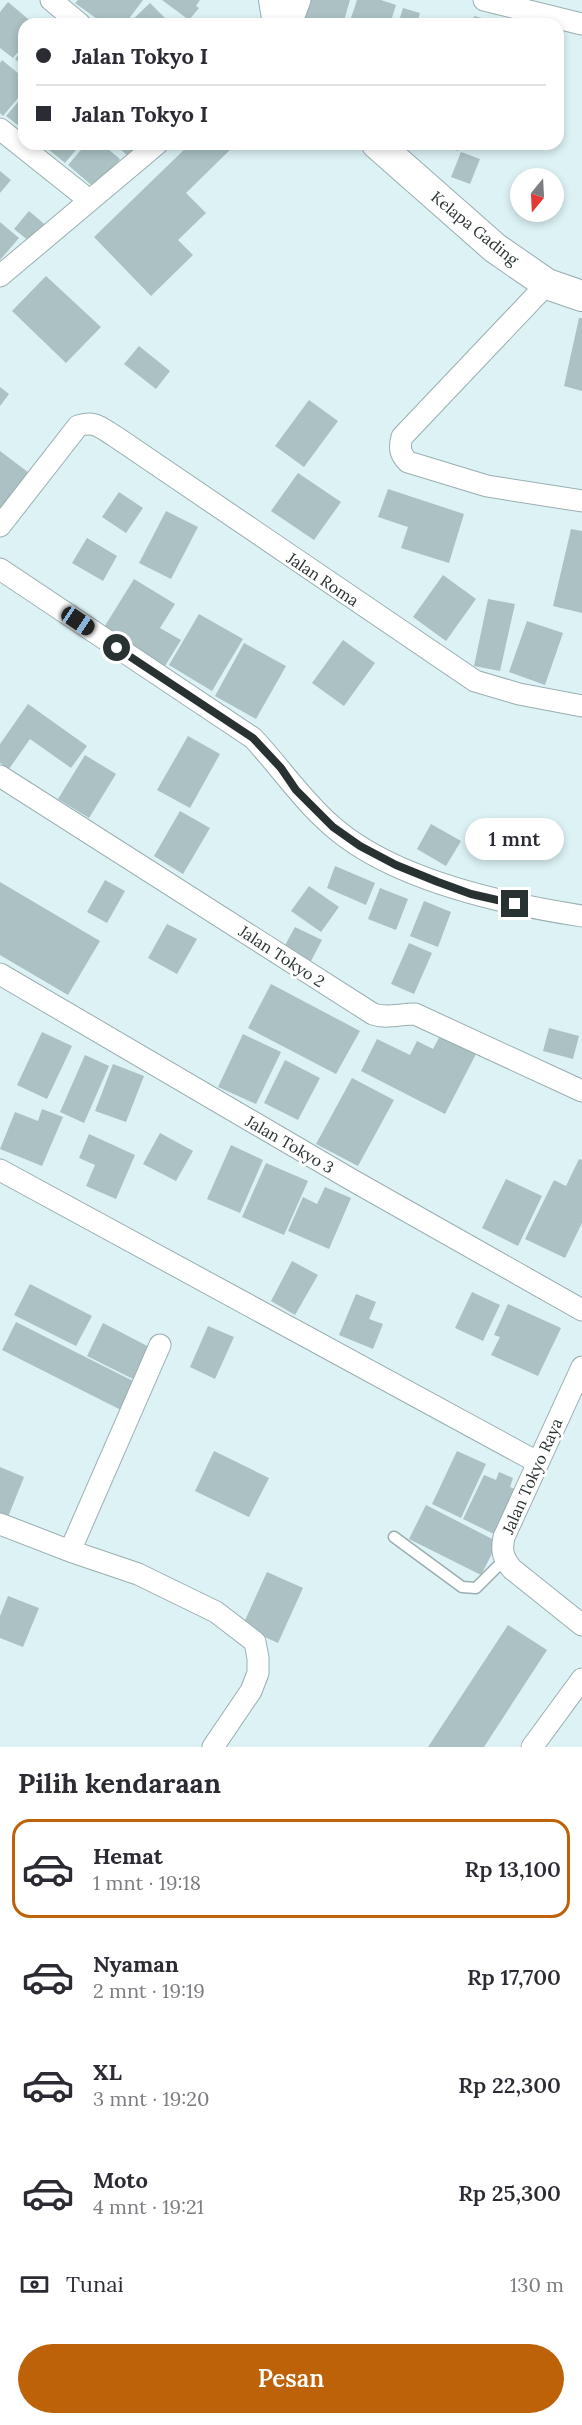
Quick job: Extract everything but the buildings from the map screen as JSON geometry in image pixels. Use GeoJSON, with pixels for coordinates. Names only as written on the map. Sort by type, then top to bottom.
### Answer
{"type":"FeatureCollection","features":[{"type":"Feature","properties":{"kind":"street"},"geometry":{"type":"LineString","coordinates":[[51,0],[73,18]]}},
{"type":"Feature","properties":{"kind":"street"},"geometry":{"type":"LineString","coordinates":[[274,0],[277,18]]}},
{"type":"Feature","properties":{"kind":"street"},"geometry":{"type":"LineString","coordinates":[[293,18],[300,0]]}},
{"type":"Feature","properties":{"kind":"street"},"geometry":{"type":"LineString","coordinates":[[484,0],[558,18]]}},
{"type":"Feature","properties":{"kind":"street"},"geometry":{"type":"LineString","coordinates":[[564,20],[582,24]]}},
{"type":"Feature","properties":{"kind":"street"},"geometry":{"type":"LineString","coordinates":[[0,129],[18,143]]}},
{"type":"Feature","properties":{"kind":"street"},"geometry":{"type":"LineString","coordinates":[[26,150],[89,200]]}},
{"type":"Feature","properties":{"kind":"street"},"geometry":{"type":"LineString","coordinates":[[0,276],[150,150]]}},
{"type":"Feature","properties":{"kind":"street","name":"Kelapa Gading"},"geometry":{"type":"LineString","coordinates":[[384,150],[495,248],[547,284],[581,291]]}},
{"type":"Feature","properties":{"kind":"street"},"geometry":{"type":"LineString","coordinates":[[547,284],[402,437],[400,446],[402,456],[408,462],[487,486],[582,501]]}},
{"type":"Feature","properties":{"kind":"street","name":"Jalan Roma"},"geometry":{"type":"LineString","coordinates":[[0,526],[78,426],[88,422],[98,426],[475,681],[519,694],[582,706]]}},
{"type":"Feature","properties":{"kind":"street"},"geometry":{"type":"LineString","coordinates":[[0,569],[253,738],[281,768],[296,790],[333,827],[360,846],[396,865],[471,894],[582,916]]}},
{"type":"Feature","properties":{"kind":"street","name":"Jalan Tokyo 2"},"geometry":{"type":"LineString","coordinates":[[0,776],[373,1014],[391,1018],[399,1014],[415,1014],[582,1091]]}},
{"type":"Feature","properties":{"kind":"street","name":"Jalan Tokyo 3"},"geometry":{"type":"LineString","coordinates":[[0,974],[352,1180],[582,1310]]}},
{"type":"Feature","properties":{"kind":"street"},"geometry":{"type":"LineString","coordinates":[[0,1170],[537,1462]]}},
{"type":"Feature","properties":{"kind":"street"},"geometry":{"type":"LineString","coordinates":[[69,1551],[160,1345]]}},
{"type":"Feature","properties":{"kind":"street","name":"Jalan Tokyo Raya"},"geometry":{"type":"LineString","coordinates":[[504,1560],[502,1549],[504,1537],[537,1462],[577,1389],[582,1367]]}},
{"type":"Feature","properties":{"kind":"street"},"geometry":{"type":"LineString","coordinates":[[0,1524],[69,1551],[138,1574],[216,1612],[255,1642],[258,1658],[258,1673],[255,1682],[213,1747]]}},
{"type":"Feature","properties":{"kind":"street"},"geometry":{"type":"LineString","coordinates":[[504,1560],[582,1625]]}},
{"type":"Feature","properties":{"kind":"street"},"geometry":{"type":"LineString","coordinates":[[539,1744],[582,1679]]}},
{"type":"Feature","properties":{"kind":"lane"},"geometry":{"type":"LineString","coordinates":[[394,1537],[462,1587],[469,1589],[476,1588],[504,1560]]}},
{"type":"Feature","properties":{"kind":"route"},"geometry":{"type":"LineString","coordinates":[[117,648],[253,738],[281,768],[296,790],[333,827],[360,846],[396,865],[438,882],[471,894],[515,904]]}}]}
